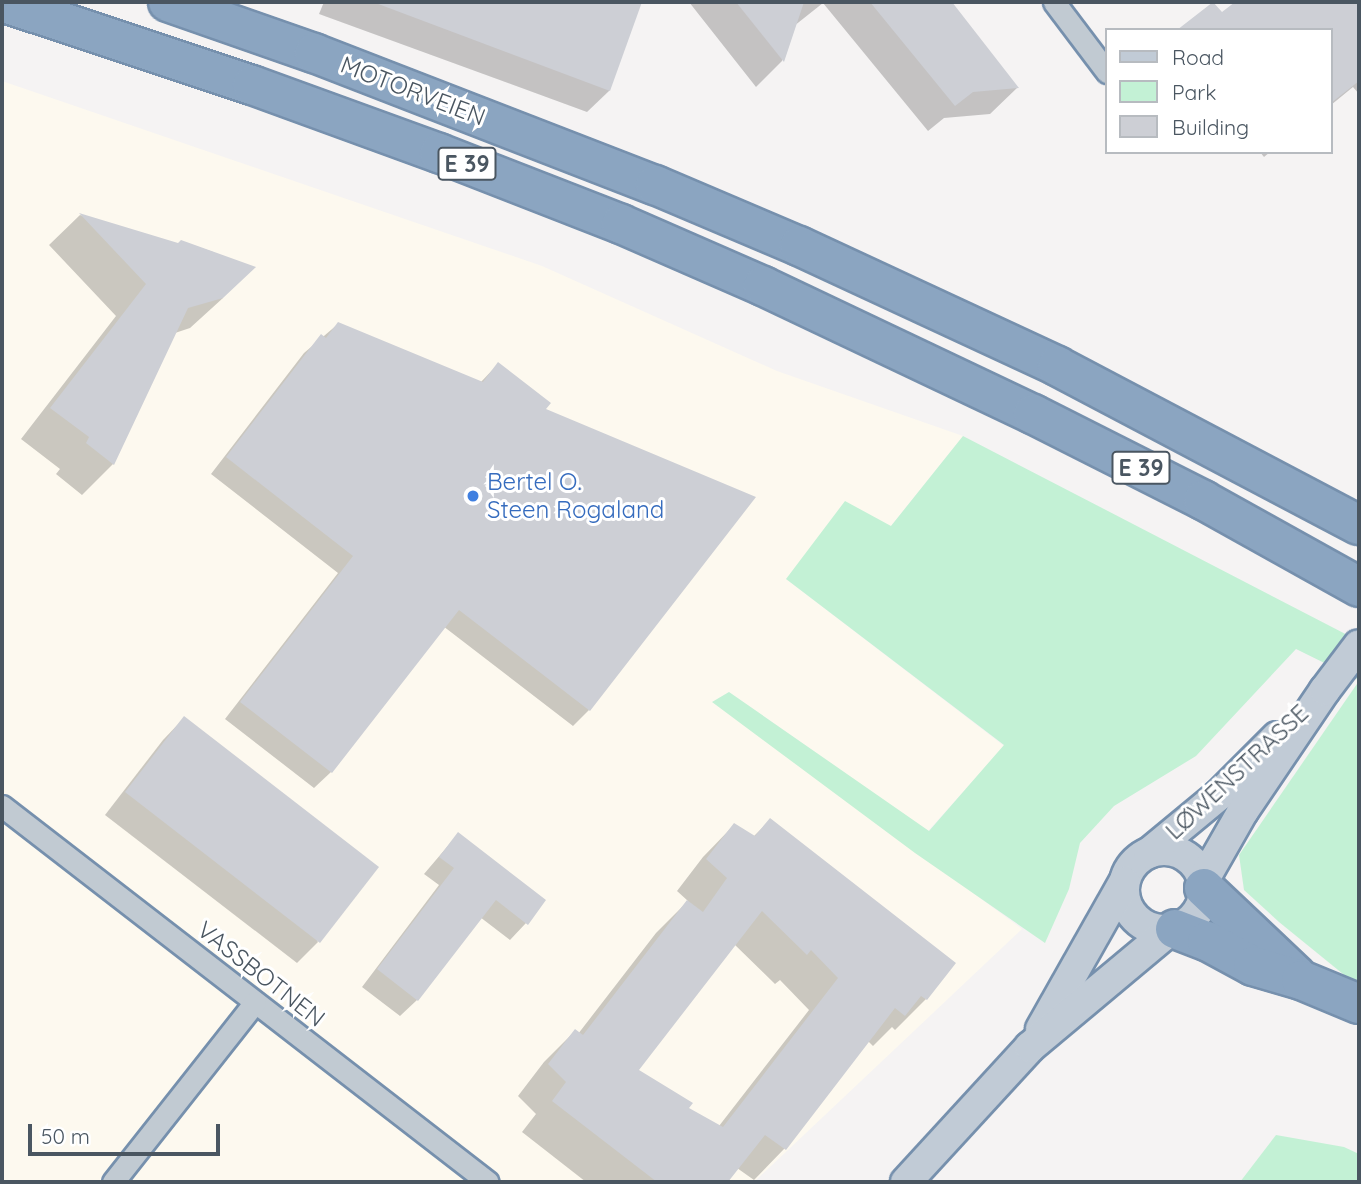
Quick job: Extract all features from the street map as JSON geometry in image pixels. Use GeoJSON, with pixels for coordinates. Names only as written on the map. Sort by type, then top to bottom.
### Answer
{"type":"FeatureCollection","features":[{"type":"Feature","properties":{"kind":"highway","name":"E 39"},"geometry":{"type":"LineString","coordinates":[[2,2],[130,43],[402,139],[668,245],[763,286],[1078,436],[1359,587]]}},
{"type":"Feature","properties":{"kind":"highway","name":"MOTORVEIEN"},"geometry":{"type":"LineString","coordinates":[[169,2],[314,53],[655,186],[974,325],[1359,525]]}},
{"type":"Feature","properties":{"kind":"highway"},"geometry":{"type":"LineString","coordinates":[[1204,884],[1301,980]]}},
{"type":"Feature","properties":{"kind":"highway"},"geometry":{"type":"LineString","coordinates":[[1172,930],[1207,941],[1253,966],[1301,980],[1359,1004]]}},
{"type":"Feature","properties":{"kind":"main road","name":"LØWENSTRASSE"},"geometry":{"type":"LineString","coordinates":[[1204,884],[1243,811],[1359,645]]}},
{"type":"Feature","properties":{"kind":"main road","name":"LØWENSTRASSE"},"geometry":{"type":"LineString","coordinates":[[1149,853],[1219,795],[1330,683]]}},
{"type":"Feature","properties":{"kind":"main road"},"geometry":{"type":"LineString","coordinates":[[906,1182],[1030,1047],[1172,930],[1185,925],[1199,909],[1204,884],[1199,870],[1182,854],[1160,850],[1149,853],[1133,864],[1030,1047]]}},
{"type":"Feature","properties":{"kind":"main road"},"geometry":{"type":"LineString","coordinates":[[1124,882],[1124,895],[1134,918],[1157,930],[1172,930]]}},
{"type":"Feature","properties":{"kind":"street"},"geometry":{"type":"LineString","coordinates":[[1054,2],[1106,71]]}},
{"type":"Feature","properties":{"kind":"street","name":"VASSBOTNEN"},"geometry":{"type":"LineString","coordinates":[[2,806],[488,1182]]}},
{"type":"Feature","properties":{"kind":"street"},"geometry":{"type":"LineString","coordinates":[[113,1182],[255,1002]]}},
{"type":"Feature","properties":{"kind":"shaded area"},"geometry":{"type":"Polygon","coordinates":[[[2,81],[542,266],[777,371],[963,436],[891,526],[786,579],[1004,746],[928,831],[729,692],[713,702],[1022,929],[754,1182],[2,1182],[2,81]]]}},
{"type":"Feature","properties":{"kind":"green space"},"geometry":{"type":"Polygon","coordinates":[[[963,436],[1359,641],[1359,680],[1296,649],[1196,756],[1114,806],[1080,843],[1069,889],[1045,943],[915,853],[712,702],[729,692],[929,831],[1004,745],[786,579],[845,501],[891,526],[963,436]]]}},
{"type":"Feature","properties":{"kind":"green space"},"geometry":{"type":"Polygon","coordinates":[[[1359,681],[1359,987],[1244,890],[1239,855],[1359,681]]]}},
{"type":"Feature","properties":{"kind":"green space"},"geometry":{"type":"Polygon","coordinates":[[[1276,1135],[1344,1147],[1359,1154],[1359,1182],[1240,1182],[1276,1135]]]}},
{"type":"Feature","properties":{"kind":"building"},"geometry":{"type":"Polygon","coordinates":[[[373,2],[642,2],[610,91],[373,2]]]}},
{"type":"Feature","properties":{"kind":"building"},"geometry":{"type":"Polygon","coordinates":[[[736,2],[804,2],[784,62],[736,2]]]}},
{"type":"Feature","properties":{"kind":"building"},"geometry":{"type":"Polygon","coordinates":[[[870,2],[952,2],[1019,88],[973,92],[955,106],[870,2]]]}},
{"type":"Feature","properties":{"kind":"building"},"geometry":{"type":"Polygon","coordinates":[[[1213,2],[1222,12],[1235,2],[1359,2],[1359,81],[1333,101],[1333,28],[1180,28],[1213,2]]]}},
{"type":"Feature","properties":{"kind":"building"},"geometry":{"type":"Polygon","coordinates":[[[79,213],[178,243],[181,240],[256,267],[223,298],[188,308],[114,465],[86,443],[89,437],[50,408],[146,284],[79,213]]]}},
{"type":"Feature","properties":{"kind":"building"},"geometry":{"type":"Polygon","coordinates":[[[338,322],[483,382],[498,362],[551,403],[546,409],[756,497],[590,711],[459,610],[332,773],[240,702],[353,556],[226,457],[321,334],[326,338],[338,322]]]}},
{"type":"Feature","properties":{"kind":"building"},"geometry":{"type":"Polygon","coordinates":[[[184,716],[379,867],[320,943],[125,792],[184,716]]]}},
{"type":"Feature","properties":{"kind":"building"},"geometry":{"type":"Polygon","coordinates":[[[770,818],[956,963],[927,1000],[921,996],[905,1016],[895,1008],[786,1150],[765,1135],[728,1182],[657,1182],[552,1101],[566,1082],[548,1064],[575,1029],[583,1035],[687,900],[703,912],[727,878],[706,859],[734,823],[755,836],[770,818]],[[762,911],[639,1070],[693,1103],[689,1108],[723,1127],[838,978],[811,950],[807,955],[762,911]]]}},
{"type":"Feature","properties":{"kind":"building"},"geometry":{"type":"Polygon","coordinates":[[[458,832],[546,900],[528,925],[496,900],[418,1001],[377,969],[454,868],[439,857],[458,832]]]}},
{"type":"Feature","properties":{"kind":"place","name":"Bertel O. Steen Rogaland"},"geometry":{"type":"Point","coordinates":[473,496]}}]}
